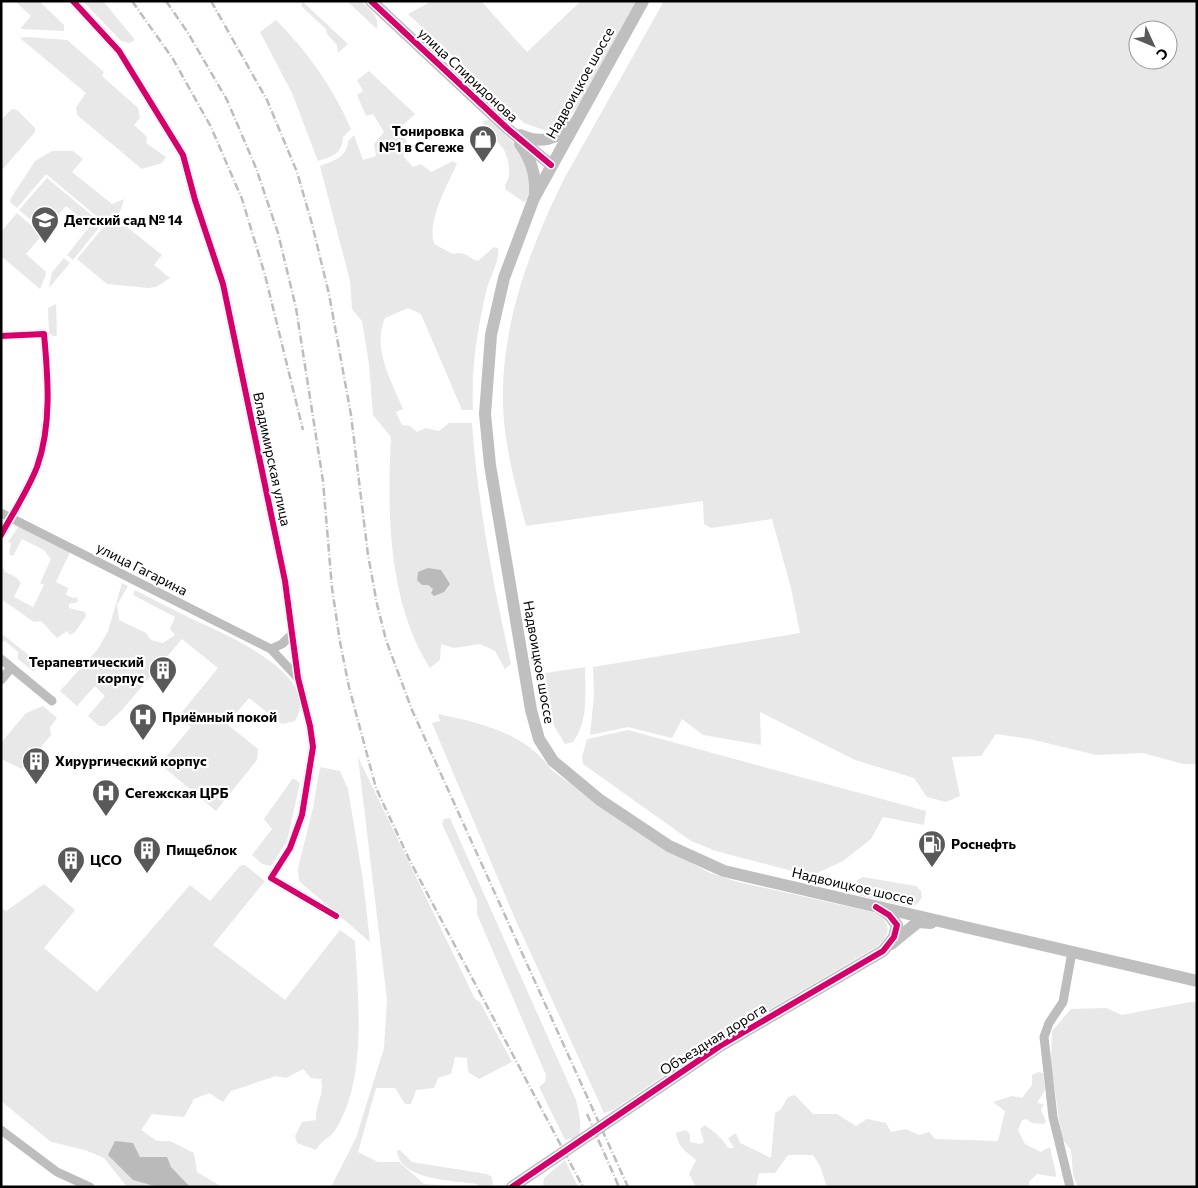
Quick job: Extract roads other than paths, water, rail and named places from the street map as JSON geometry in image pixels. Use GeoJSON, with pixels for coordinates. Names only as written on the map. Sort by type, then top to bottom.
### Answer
{"type":"FeatureCollection","features":[{"type":"Feature","properties":{"kind":"main road","name":"улица Спиридонова"},"geometry":{"type":"LineString","coordinates":[[371,1],[508,129],[551,165]]}},
{"type":"Feature","properties":{"kind":"main road","name":"Надвоицкое шоссе"},"geometry":{"type":"LineString","coordinates":[[643,1],[534,198],[504,278],[491,335],[485,414],[497,504],[531,710],[539,739],[554,761],[600,800],[669,846],[724,871],[1197,981]]}},
{"type":"Feature","properties":{"kind":"main road"},"geometry":{"type":"LineString","coordinates":[[508,129],[532,140],[552,139],[565,131],[582,111]]}},
{"type":"Feature","properties":{"kind":"main road"},"geometry":{"type":"LineString","coordinates":[[508,129],[532,164],[536,181],[534,198]]}},
{"type":"Feature","properties":{"kind":"main road","name":"Объездная дорога"},"geometry":{"type":"LineString","coordinates":[[512,1187],[720,1046],[883,951],[894,937],[897,925],[889,914],[876,907]]}},
{"type":"Feature","properties":{"kind":"main road"},"geometry":{"type":"LineString","coordinates":[[883,951],[918,922],[951,924]]}},
{"type":"Feature","properties":{"kind":"street","name":"Владимирская улица"},"geometry":{"type":"LineString","coordinates":[[73,1],[119,51],[182,155],[223,284],[283,572],[298,678],[313,747],[302,815],[290,848],[271,878],[336,916]]}},
{"type":"Feature","properties":{"kind":"street"},"geometry":{"type":"LineString","coordinates":[[1,336],[44,334],[48,383],[46,426],[37,467],[1,535]]}},
{"type":"Feature","properties":{"kind":"street","name":"улица Гагарина"},"geometry":{"type":"LineString","coordinates":[[1,512],[271,649],[298,678]]}},
{"type":"Feature","properties":{"kind":"street"},"geometry":{"type":"LineString","coordinates":[[271,649],[282,644],[292,634]]}},
{"type":"Feature","properties":{"kind":"street"},"geometry":{"type":"LineString","coordinates":[[1,659],[52,701]]}},
{"type":"Feature","properties":{"kind":"street"},"geometry":{"type":"LineString","coordinates":[[1,680],[11,668]]}},
{"type":"Feature","properties":{"kind":"street"},"geometry":{"type":"LineString","coordinates":[[1070,1187],[1053,1116],[1044,1037],[1047,1026],[1063,1002],[1072,952]]}},
{"type":"Feature","properties":{"kind":"street"},"geometry":{"type":"LineString","coordinates":[[1,1130],[57,1172],[90,1187]]}},
{"type":"Feature","properties":{"kind":"railway"},"geometry":{"type":"LineString","coordinates":[[132,1],[173,59],[211,127],[242,199],[265,275],[303,430]]}},
{"type":"Feature","properties":{"kind":"railway"},"geometry":{"type":"LineString","coordinates":[[166,1],[188,33],[227,100],[256,168],[278,233],[296,308],[323,481],[332,588],[340,642],[349,687],[376,788],[410,861],[583,1187]]}},
{"type":"Feature","properties":{"kind":"railway"},"geometry":{"type":"LineString","coordinates":[[211,1],[267,100],[297,172],[312,224],[329,294],[351,415],[368,555],[386,640],[412,710],[628,1187]]}},
{"type":"Feature","properties":{"kind":"railway"},"geometry":{"type":"LineString","coordinates":[[587,1114],[619,1187]]}},
{"type":"Feature","properties":{"kind":"place","name":"Тонировка №1 в Сегеже"},"geometry":{"type":"Point","coordinates":[483,163]}},
{"type":"Feature","properties":{"kind":"place","name":"Детский сад № 14"},"geometry":{"type":"Point","coordinates":[45,244]}},
{"type":"Feature","properties":{"kind":"place","name":"Терапевтический корпус"},"geometry":{"type":"Point","coordinates":[163,694]}},
{"type":"Feature","properties":{"kind":"place","name":"Приёмный покой"},"geometry":{"type":"Point","coordinates":[143,741]}},
{"type":"Feature","properties":{"kind":"place","name":"Хирургический корпус"},"geometry":{"type":"Point","coordinates":[36,785]}},
{"type":"Feature","properties":{"kind":"place","name":"Сегежская ЦРБ"},"geometry":{"type":"Point","coordinates":[106,817]}},
{"type":"Feature","properties":{"kind":"place","name":"Роснефть"},"geometry":{"type":"Point","coordinates":[932,868]}},
{"type":"Feature","properties":{"kind":"place","name":"Пищеблок"},"geometry":{"type":"Point","coordinates":[147,874]}},
{"type":"Feature","properties":{"kind":"place","name":"ЦСО"},"geometry":{"type":"Point","coordinates":[71,884]}}]}
